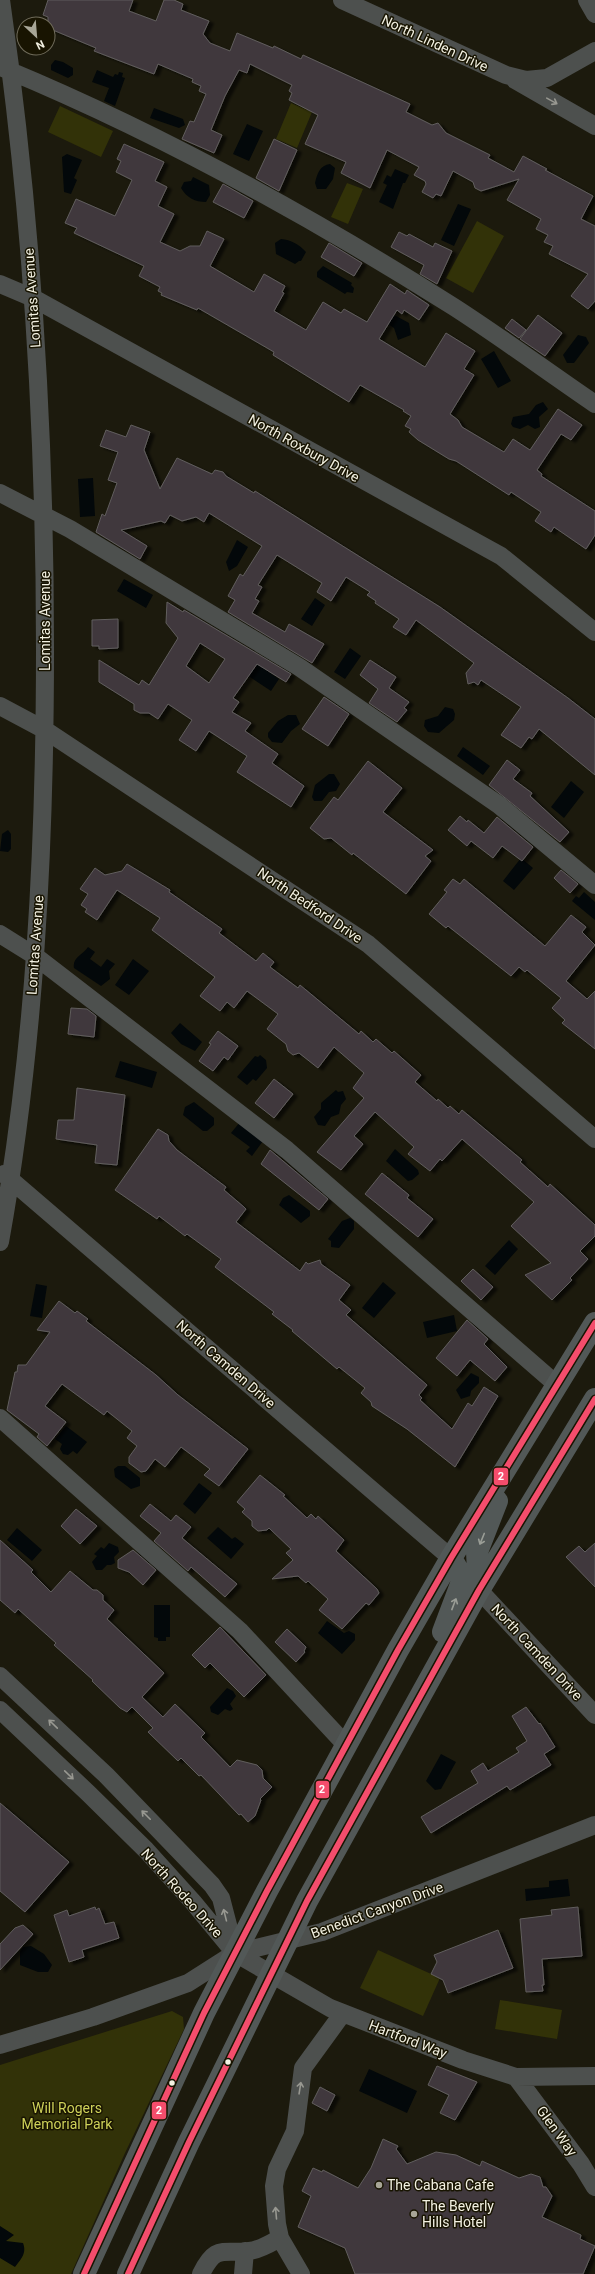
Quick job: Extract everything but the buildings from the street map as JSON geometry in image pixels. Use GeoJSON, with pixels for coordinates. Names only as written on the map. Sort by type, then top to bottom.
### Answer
{"type":"FeatureCollection","features":[{"type":"Feature","properties":{"kind":"main road"},"geometry":{"type":"LineString","coordinates":[[84,2274],[204,2013],[346,1745],[451,1558],[556,1384],[595,1323]]}},
{"type":"Feature","properties":{"kind":"main road"},"geometry":{"type":"LineString","coordinates":[[128,2274],[189,2142],[286,1942],[479,1590],[592,1411]]}},
{"type":"Feature","properties":{"kind":"main road"},"geometry":{"type":"LineString","coordinates":[[479,1590],[477,1552],[523,1438]]}},
{"type":"Feature","properties":{"kind":"main road"},"geometry":{"type":"LineString","coordinates":[[415,1706],[463,1579],[451,1558]]}},
{"type":"Feature","properties":{"kind":"street","name":"Lomitas Avenue"},"geometry":{"type":"LineString","coordinates":[[0,1242],[6,1175],[22,1103],[35,956],[44,802],[45,730],[45,515],[33,298],[6,69],[1,0]]}},
{"type":"Feature","properties":{"kind":"street","name":"North Linden Drive"},"geometry":{"type":"LineString","coordinates":[[342,0],[506,75],[595,126]]}},
{"type":"Feature","properties":{"kind":"street"},"geometry":{"type":"LineString","coordinates":[[587,0],[595,14]]}},
{"type":"Feature","properties":{"kind":"street","name":"North Linden Drive"},"geometry":{"type":"LineString","coordinates":[[506,75],[526,80],[547,78],[595,51]]}},
{"type":"Feature","properties":{"kind":"street"},"geometry":{"type":"LineString","coordinates":[[6,69],[190,155],[319,225],[455,308],[595,404]]}},
{"type":"Feature","properties":{"kind":"street","name":"North Roxbury Drive"},"geometry":{"type":"LineString","coordinates":[[0,284],[33,298],[501,556],[595,632]]}},
{"type":"Feature","properties":{"kind":"street"},"geometry":{"type":"LineString","coordinates":[[0,493],[45,515],[299,667],[499,805],[595,886]]}},
{"type":"Feature","properties":{"kind":"street","name":"North Bedford Drive"},"geometry":{"type":"LineString","coordinates":[[0,706],[45,730],[368,944],[595,1139]]}},
{"type":"Feature","properties":{"kind":"street"},"geometry":{"type":"LineString","coordinates":[[0,934],[35,956],[287,1150],[556,1384]]}},
{"type":"Feature","properties":{"kind":"street","name":"North Camden Drive"},"geometry":{"type":"LineString","coordinates":[[6,1175],[451,1558]]}},
{"type":"Feature","properties":{"kind":"street"},"geometry":{"type":"LineString","coordinates":[[0,1418],[240,1631],[346,1745]]}},
{"type":"Feature","properties":{"kind":"street","name":"North Camden Drive"},"geometry":{"type":"LineString","coordinates":[[479,1590],[595,1715]]}},
{"type":"Feature","properties":{"kind":"street","name":"North Rodeo Drive"},"geometry":{"type":"LineString","coordinates":[[0,1676],[106,1775],[212,1885],[221,1898],[235,1953]]}},
{"type":"Feature","properties":{"kind":"street","name":"North Rodeo Drive"},"geometry":{"type":"LineString","coordinates":[[0,1710],[146,1850],[193,1902],[235,1953]]}},
{"type":"Feature","properties":{"kind":"street","name":"Benedict Canyon Drive"},"geometry":{"type":"LineString","coordinates":[[3,2040],[93,2017],[188,1983],[235,1953],[286,1942],[322,1932],[595,1825]]}},
{"type":"Feature","properties":{"kind":"street","name":"Hartford Way"},"geometry":{"type":"LineString","coordinates":[[235,1953],[270,1974],[343,2013],[463,2060],[516,2077],[595,2076]]}},
{"type":"Feature","properties":{"kind":"street"},"geometry":{"type":"LineString","coordinates":[[301,2274],[280,2238],[277,2224],[274,2186],[277,2169],[295,2131],[303,2068],[343,2013]]}},
{"type":"Feature","properties":{"kind":"street","name":"Glen Way"},"geometry":{"type":"LineString","coordinates":[[516,2077],[581,2164],[595,2187]]}},
{"type":"Feature","properties":{"kind":"street"},"geometry":{"type":"LineString","coordinates":[[201,2274],[208,2260],[215,2254],[234,2250],[245,2251],[260,2248],[280,2238]]}},
{"type":"Feature","properties":{"kind":"street"},"geometry":{"type":"LineString","coordinates":[[243,2274],[245,2251]]}},
{"type":"Feature","properties":{"kind":"green space"},"geometry":{"type":"Polygon","coordinates":[[[291,103],[312,112],[297,148],[276,139],[291,103]]]}},
{"type":"Feature","properties":{"kind":"green space"},"geometry":{"type":"Polygon","coordinates":[[[60,106],[113,131],[101,157],[48,132],[60,106]]]}},
{"type":"Feature","properties":{"kind":"green space"},"geometry":{"type":"Polygon","coordinates":[[[347,183],[363,189],[348,224],[331,217],[347,183]]]}},
{"type":"Feature","properties":{"kind":"green space"},"geometry":{"type":"Polygon","coordinates":[[[477,221],[504,236],[473,293],[446,278],[477,221]]]}},
{"type":"Feature","properties":{"kind":"green space"},"geometry":{"type":"Polygon","coordinates":[[[378,1950],[440,1978],[423,2016],[360,1988],[378,1950]]]}},
{"type":"Feature","properties":{"kind":"green space"},"geometry":{"type":"Polygon","coordinates":[[[500,2000],[562,2010],[557,2039],[495,2029],[500,2000]]]}},
{"type":"Feature","properties":{"kind":"green space","name":"Will Rogers Memorial Park"},"geometry":{"type":"Polygon","coordinates":[[[172,2011],[183,2017],[184,2029],[125,2153],[71,2274],[0,2274],[0,2065],[172,2011]]]}},
{"type":"Feature","properties":{"kind":"shaded area"},"geometry":{"type":"Polygon","coordinates":[[[55,60],[63,62],[73,68],[73,75],[68,78],[51,70],[51,65],[55,60]]]}},
{"type":"Feature","properties":{"kind":"shaded area"},"geometry":{"type":"Polygon","coordinates":[[[97,70],[113,77],[115,74],[118,75],[119,72],[123,73],[122,77],[125,78],[115,106],[104,101],[109,88],[92,82],[97,70]]]}},
{"type":"Feature","properties":{"kind":"shaded area"},"geometry":{"type":"Polygon","coordinates":[[[154,108],[183,119],[185,125],[179,128],[150,118],[154,108]]]}},
{"type":"Feature","properties":{"kind":"shaded area"},"geometry":{"type":"Polygon","coordinates":[[[247,124],[263,131],[249,161],[233,154],[247,124]]]}},
{"type":"Feature","properties":{"kind":"shaded area"},"geometry":{"type":"Polygon","coordinates":[[[67,154],[82,160],[74,178],[77,180],[71,194],[64,192],[62,157],[67,154]]]}},
{"type":"Feature","properties":{"kind":"shaded area"},"geometry":{"type":"Polygon","coordinates":[[[330,164],[335,168],[333,179],[326,189],[317,189],[315,183],[318,173],[321,168],[330,164]]]}},
{"type":"Feature","properties":{"kind":"shaded area"},"geometry":{"type":"Polygon","coordinates":[[[395,169],[409,175],[405,183],[403,183],[393,209],[379,202],[387,185],[383,183],[387,175],[391,177],[395,169]]]}},
{"type":"Feature","properties":{"kind":"shaded area"},"geometry":{"type":"Polygon","coordinates":[[[193,177],[209,185],[210,195],[206,202],[192,199],[181,188],[184,182],[191,181],[193,177]]]}},
{"type":"Feature","properties":{"kind":"shaded area"},"geometry":{"type":"Polygon","coordinates":[[[458,204],[471,209],[454,246],[441,240],[458,204]]]}},
{"type":"Feature","properties":{"kind":"shaded area"},"geometry":{"type":"Polygon","coordinates":[[[281,239],[295,243],[306,252],[301,261],[295,264],[276,254],[275,243],[281,239]]]}},
{"type":"Feature","properties":{"kind":"shaded area"},"geometry":{"type":"Polygon","coordinates":[[[323,266],[352,283],[351,285],[354,288],[353,293],[347,292],[345,294],[317,277],[317,272],[323,266]]]}},
{"type":"Feature","properties":{"kind":"shaded area"},"geometry":{"type":"Polygon","coordinates":[[[385,310],[409,323],[411,335],[398,340],[394,328],[381,319],[385,310]]]}},
{"type":"Feature","properties":{"kind":"shaded area"},"geometry":{"type":"Polygon","coordinates":[[[578,335],[586,337],[589,343],[574,363],[567,363],[563,355],[578,335]]]}},
{"type":"Feature","properties":{"kind":"shaded area"},"geometry":{"type":"Polygon","coordinates":[[[494,351],[511,381],[498,388],[481,359],[494,351]]]}},
{"type":"Feature","properties":{"kind":"shaded area"},"geometry":{"type":"Polygon","coordinates":[[[543,402],[548,409],[539,417],[540,427],[535,429],[528,425],[520,429],[513,427],[511,424],[513,417],[529,414],[536,405],[543,402]]]}},
{"type":"Feature","properties":{"kind":"shaded area"},"geometry":{"type":"Polygon","coordinates":[[[93,478],[95,516],[80,517],[78,479],[93,478]]]}},
{"type":"Feature","properties":{"kind":"shaded area"},"geometry":{"type":"Polygon","coordinates":[[[237,540],[248,547],[237,566],[229,571],[226,562],[237,540]]]}},
{"type":"Feature","properties":{"kind":"shaded area"},"geometry":{"type":"Polygon","coordinates":[[[124,579],[153,595],[146,608],[117,591],[124,579]]]}},
{"type":"Feature","properties":{"kind":"shaded area"},"geometry":{"type":"Polygon","coordinates":[[[315,598],[325,605],[312,626],[301,619],[315,598]]]}},
{"type":"Feature","properties":{"kind":"shaded area"},"geometry":{"type":"Polygon","coordinates":[[[350,648],[361,656],[345,679],[334,672],[350,648]]]}},
{"type":"Feature","properties":{"kind":"shaded area"},"geometry":{"type":"Polygon","coordinates":[[[252,660],[279,679],[271,691],[244,673],[252,660]]]}},
{"type":"Feature","properties":{"kind":"shaded area"},"geometry":{"type":"Polygon","coordinates":[[[445,707],[453,709],[455,714],[454,720],[439,733],[428,732],[424,726],[425,720],[438,716],[445,707]]]}},
{"type":"Feature","properties":{"kind":"shaded area"},"geometry":{"type":"Polygon","coordinates":[[[288,715],[296,715],[300,724],[291,731],[282,743],[272,742],[268,737],[268,733],[278,721],[288,715]]]}},
{"type":"Feature","properties":{"kind":"shaded area"},"geometry":{"type":"Polygon","coordinates":[[[463,747],[490,766],[483,775],[457,756],[463,747]]]}},
{"type":"Feature","properties":{"kind":"shaded area"},"geometry":{"type":"Polygon","coordinates":[[[329,774],[334,774],[340,784],[336,791],[329,792],[322,801],[314,801],[312,797],[315,785],[329,774]]]}},
{"type":"Feature","properties":{"kind":"shaded area"},"geometry":{"type":"Polygon","coordinates":[[[571,781],[584,792],[564,818],[551,807],[571,781]]]}},
{"type":"Feature","properties":{"kind":"shaded area"},"geometry":{"type":"Polygon","coordinates":[[[8,830],[11,834],[11,849],[8,852],[0,851],[2,834],[8,830]]]}},
{"type":"Feature","properties":{"kind":"shaded area"},"geometry":{"type":"Polygon","coordinates":[[[521,858],[533,868],[514,890],[503,881],[521,858]]]}},
{"type":"Feature","properties":{"kind":"shaded area"},"geometry":{"type":"Polygon","coordinates":[[[584,892],[595,902],[595,920],[572,901],[576,896],[579,898],[584,892]]]}},
{"type":"Feature","properties":{"kind":"shaded area"},"geometry":{"type":"Polygon","coordinates":[[[88,947],[95,952],[90,959],[101,967],[107,959],[115,964],[109,971],[110,979],[101,986],[74,968],[76,959],[88,947]]]}},
{"type":"Feature","properties":{"kind":"shaded area"},"geometry":{"type":"Polygon","coordinates":[[[133,959],[149,971],[129,995],[115,985],[133,959]]]}},
{"type":"Feature","properties":{"kind":"shaded area"},"geometry":{"type":"Polygon","coordinates":[[[180,1023],[202,1042],[195,1051],[181,1044],[171,1033],[180,1023]]]}},
{"type":"Feature","properties":{"kind":"shaded area"},"geometry":{"type":"Polygon","coordinates":[[[260,1055],[266,1060],[267,1068],[256,1081],[253,1079],[247,1085],[237,1077],[255,1056],[258,1057],[260,1055]]]}},
{"type":"Feature","properties":{"kind":"shaded area"},"geometry":{"type":"Polygon","coordinates":[[[120,1061],[157,1072],[152,1088],[115,1077],[120,1061]]]}},
{"type":"Feature","properties":{"kind":"shaded area"},"geometry":{"type":"Polygon","coordinates":[[[336,1090],[338,1092],[343,1091],[346,1099],[341,1105],[339,1114],[331,1117],[325,1126],[318,1125],[314,1117],[321,1109],[321,1103],[336,1090]]]}},
{"type":"Feature","properties":{"kind":"shaded area"},"geometry":{"type":"Polygon","coordinates":[[[194,1102],[214,1118],[214,1125],[207,1131],[203,1131],[183,1115],[185,1107],[194,1102]]]}},
{"type":"Feature","properties":{"kind":"shaded area"},"geometry":{"type":"Polygon","coordinates":[[[240,1122],[263,1141],[252,1156],[246,1151],[250,1147],[231,1133],[240,1122]]]}},
{"type":"Feature","properties":{"kind":"shaded area"},"geometry":{"type":"Polygon","coordinates":[[[395,1149],[418,1170],[419,1174],[412,1180],[408,1181],[386,1161],[395,1149]]]}},
{"type":"Feature","properties":{"kind":"shaded area"},"geometry":{"type":"Polygon","coordinates":[[[289,1195],[310,1211],[310,1216],[301,1223],[279,1205],[283,1198],[289,1195]]]}},
{"type":"Feature","properties":{"kind":"shaded area"},"geometry":{"type":"Polygon","coordinates":[[[350,1218],[354,1221],[354,1229],[339,1248],[331,1247],[331,1241],[328,1239],[342,1221],[350,1218]]]}},
{"type":"Feature","properties":{"kind":"shaded area"},"geometry":{"type":"Polygon","coordinates":[[[509,1240],[518,1249],[495,1275],[485,1266],[509,1240]]]}},
{"type":"Feature","properties":{"kind":"shaded area"},"geometry":{"type":"Polygon","coordinates":[[[383,1282],[396,1293],[374,1318],[362,1308],[383,1282]]]}},
{"type":"Feature","properties":{"kind":"shaded area"},"geometry":{"type":"Polygon","coordinates":[[[36,1284],[47,1286],[42,1318],[30,1316],[36,1284]]]}},
{"type":"Feature","properties":{"kind":"shaded area"},"geometry":{"type":"Polygon","coordinates":[[[454,1315],[457,1331],[427,1338],[423,1322],[454,1315]]]}},
{"type":"Feature","properties":{"kind":"shaded area"},"geometry":{"type":"Polygon","coordinates":[[[471,1373],[479,1377],[479,1383],[471,1391],[470,1396],[461,1399],[456,1390],[471,1373]]]}},
{"type":"Feature","properties":{"kind":"shaded area"},"geometry":{"type":"Polygon","coordinates":[[[66,1426],[87,1442],[77,1454],[73,1451],[68,1455],[63,1454],[60,1449],[62,1444],[55,1439],[66,1426]]]}},
{"type":"Feature","properties":{"kind":"shaded area"},"geometry":{"type":"Polygon","coordinates":[[[118,1466],[125,1466],[140,1478],[140,1486],[131,1489],[115,1477],[114,1469],[118,1466]]]}},
{"type":"Feature","properties":{"kind":"shaded area"},"geometry":{"type":"Polygon","coordinates":[[[199,1483],[212,1493],[195,1514],[183,1504],[199,1483]]]}},
{"type":"Feature","properties":{"kind":"shaded area"},"geometry":{"type":"Polygon","coordinates":[[[218,1527],[232,1539],[235,1537],[244,1544],[231,1559],[207,1538],[218,1527]]]}},
{"type":"Feature","properties":{"kind":"shaded area"},"geometry":{"type":"Polygon","coordinates":[[[17,1528],[42,1550],[32,1561],[7,1540],[17,1528]]]}},
{"type":"Feature","properties":{"kind":"shaded area"},"geometry":{"type":"Polygon","coordinates":[[[109,1543],[118,1547],[119,1552],[114,1557],[115,1563],[107,1565],[102,1570],[96,1570],[92,1562],[97,1556],[94,1554],[101,1547],[104,1549],[109,1543]]]}},
{"type":"Feature","properties":{"kind":"shaded area"},"geometry":{"type":"Polygon","coordinates":[[[154,1605],[170,1605],[170,1637],[166,1637],[166,1641],[158,1641],[158,1638],[154,1637],[154,1605]]]}},
{"type":"Feature","properties":{"kind":"shaded area"},"geometry":{"type":"Polygon","coordinates":[[[327,1621],[344,1633],[349,1631],[355,1634],[355,1640],[342,1654],[318,1633],[327,1621]]]}},
{"type":"Feature","properties":{"kind":"shaded area"},"geometry":{"type":"Polygon","coordinates":[[[227,1688],[233,1691],[236,1696],[230,1704],[233,1709],[230,1711],[225,1709],[218,1715],[211,1712],[210,1707],[227,1688]]]}},
{"type":"Feature","properties":{"kind":"shaded area"},"geometry":{"type":"Polygon","coordinates":[[[441,1754],[456,1762],[441,1789],[435,1790],[426,1781],[441,1754]]]}},
{"type":"Feature","properties":{"kind":"shaded area"},"geometry":{"type":"Polygon","coordinates":[[[568,1879],[570,1896],[526,1901],[525,1889],[549,1887],[549,1881],[568,1879]]]}},
{"type":"Feature","properties":{"kind":"shaded area"},"geometry":{"type":"Polygon","coordinates":[[[31,1946],[44,1954],[52,1965],[48,1972],[38,1972],[20,1965],[20,1951],[23,1947],[31,1946]]]}},
{"type":"Feature","properties":{"kind":"shaded area"},"geometry":{"type":"Polygon","coordinates":[[[369,2069],[417,2091],[407,2113],[359,2091],[369,2069]]]}},
{"type":"Feature","properties":{"kind":"shaded area"},"geometry":{"type":"Polygon","coordinates":[[[0,2226],[14,2235],[6,2241],[23,2243],[24,2253],[15,2267],[0,2258],[0,2226]]]}},
{"type":"Feature","properties":{"kind":"transit line","name":"2"},"geometry":{"type":"LineString","coordinates":[[84,2274],[204,2013],[267,1891],[398,1650],[451,1558],[595,1323]]}},
{"type":"Feature","properties":{"kind":"transit line","name":"2"},"geometry":{"type":"LineString","coordinates":[[128,2274],[189,2142],[307,1901],[479,1590],[595,1399]]}},
{"type":"Feature","properties":{"kind":"place","name":"The Cabana Cafe"},"geometry":{"type":"Point","coordinates":[379,2185]}},
{"type":"Feature","properties":{"kind":"place","name":"The Beverly Hills Hotel"},"geometry":{"type":"Point","coordinates":[414,2214]}}]}
